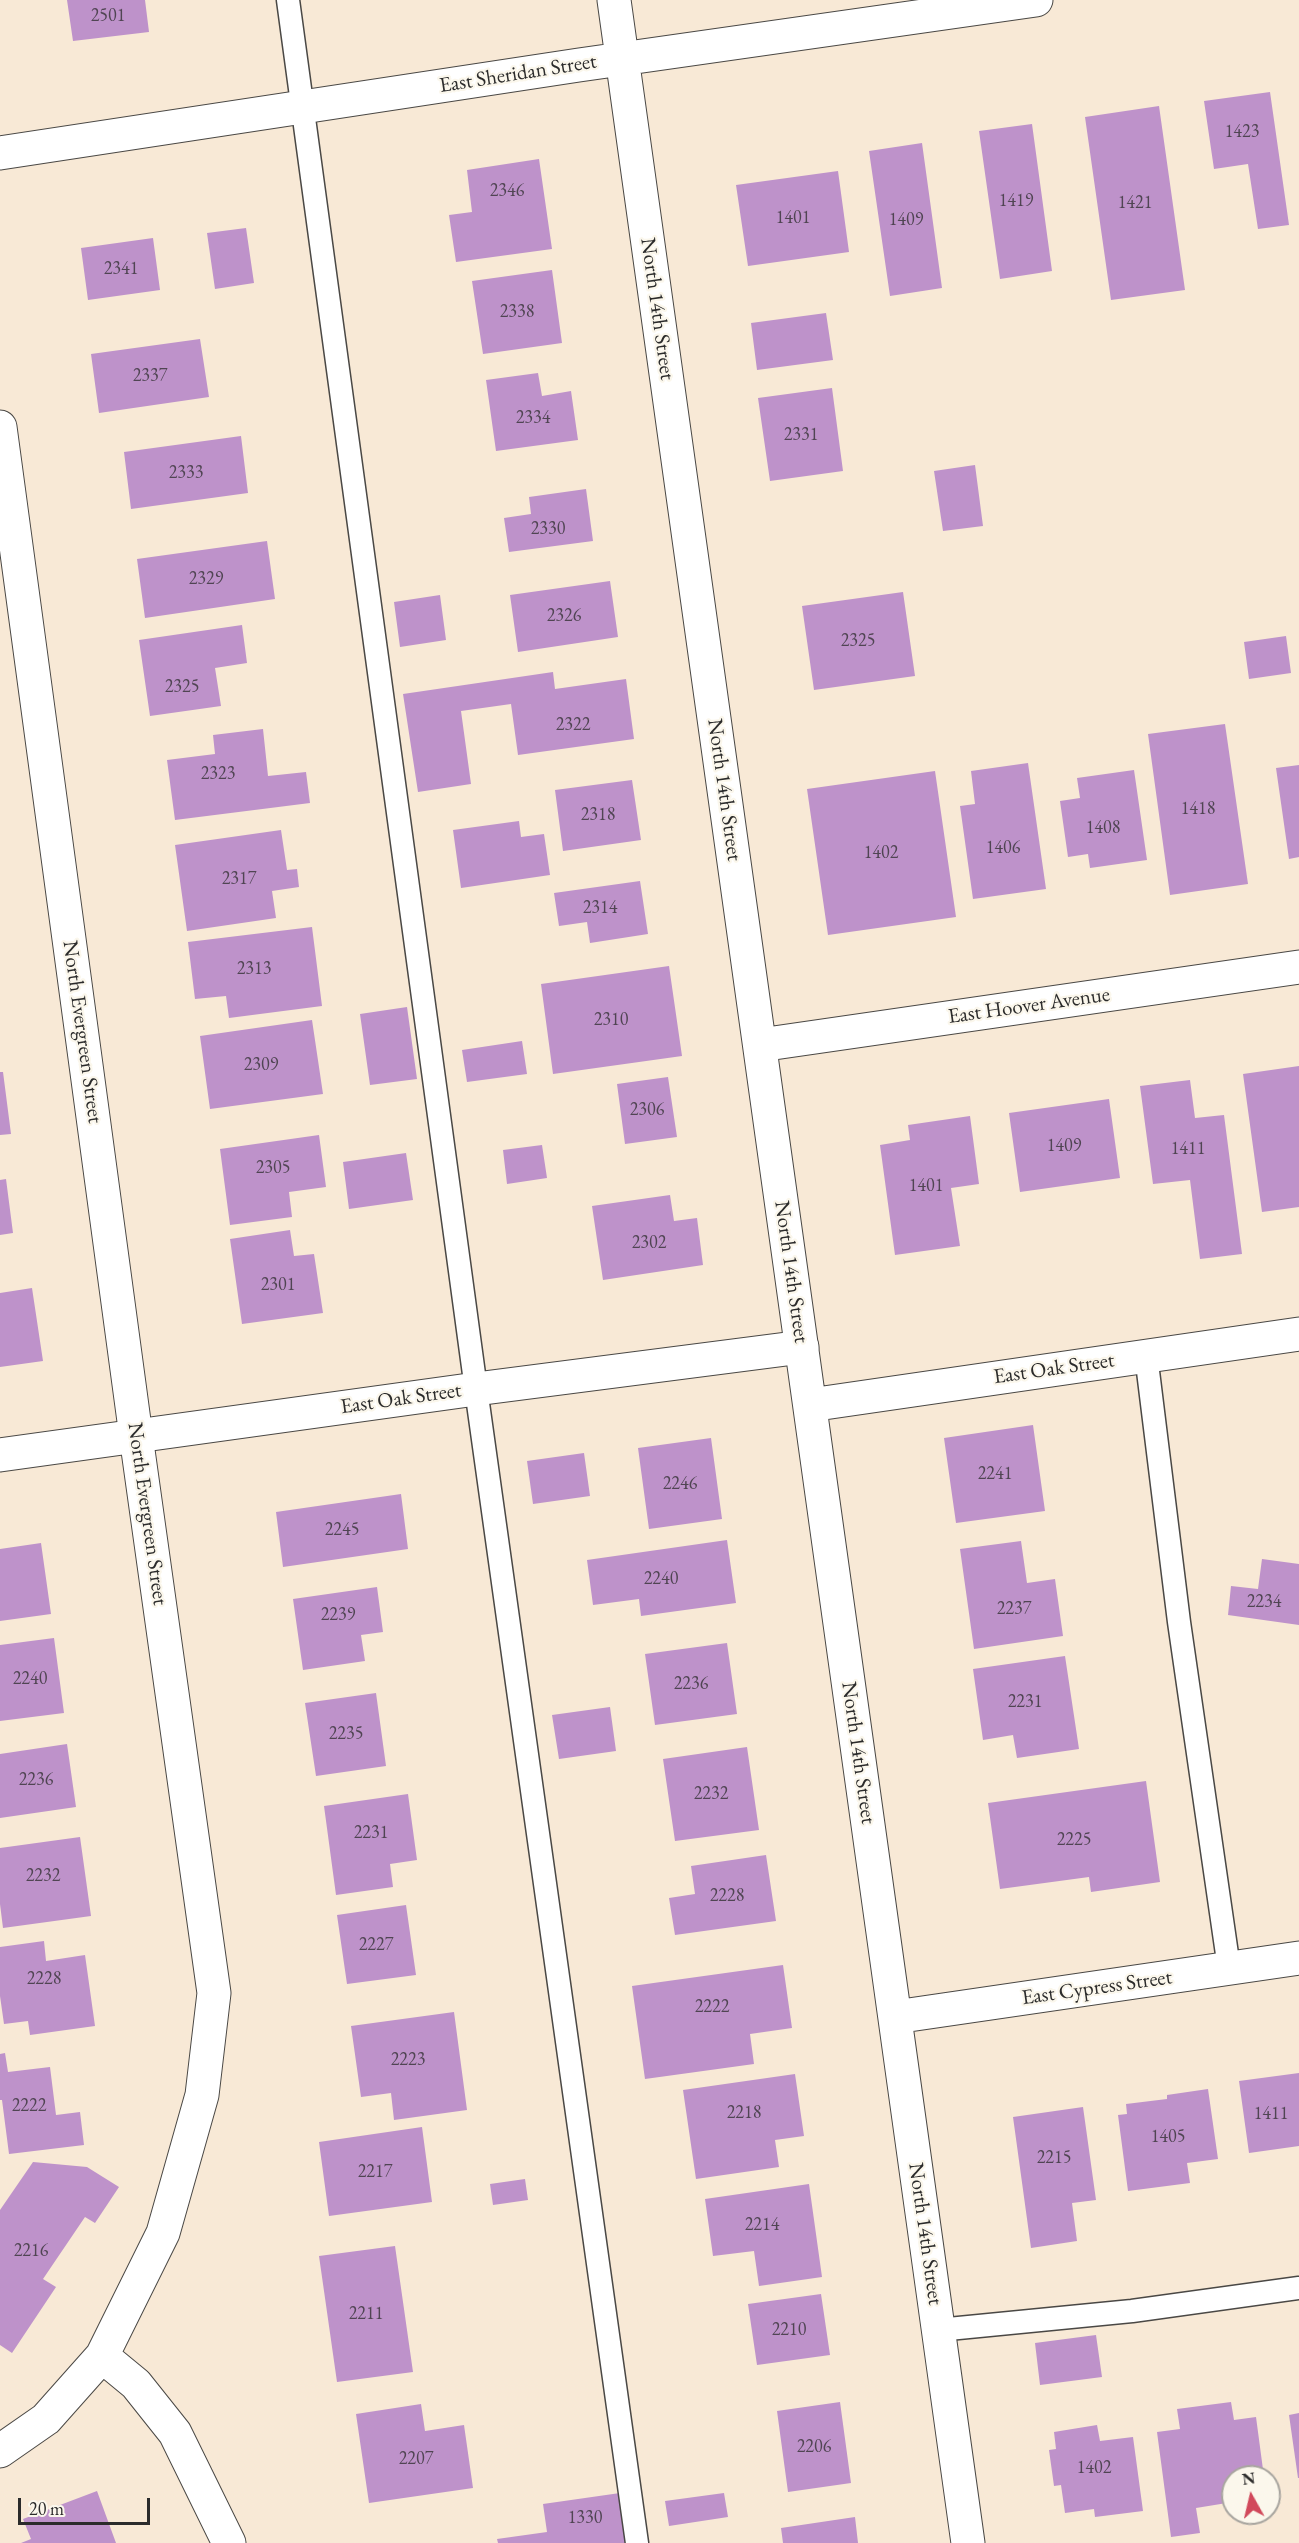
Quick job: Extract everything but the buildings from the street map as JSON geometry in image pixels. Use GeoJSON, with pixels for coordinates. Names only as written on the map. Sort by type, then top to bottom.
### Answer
{"type":"FeatureCollection","features":[{"type":"Feature","properties":{"kind":"street","name":"North 14th Street"},"geometry":{"type":"LineString","coordinates":[[614,0],[968,2543]]}},
{"type":"Feature","properties":{"kind":"street","name":"East Sheridan Street"},"geometry":{"type":"LineString","coordinates":[[0,153],[622,58],[1036,0]]}},
{"type":"Feature","properties":{"kind":"street","name":"North Evergreen Street"},"geometry":{"type":"LineString","coordinates":[[0,427],[136,1436],[214,1993],[202,2095],[163,2233],[102,2356],[46,2419],[0,2451]]}},
{"type":"Feature","properties":{"kind":"street","name":"East Hoover Avenue"},"geometry":{"type":"LineString","coordinates":[[760,1045],[1299,967]]}},
{"type":"Feature","properties":{"kind":"street","name":"East Oak Street"},"geometry":{"type":"LineString","coordinates":[[810,1405],[1299,1334]]}},
{"type":"Feature","properties":{"kind":"street","name":"East Oak Street"},"geometry":{"type":"LineString","coordinates":[[0,1455],[476,1389],[802,1347]]}},
{"type":"Feature","properties":{"kind":"street","name":"East Cypress Street"},"geometry":{"type":"LineString","coordinates":[[895,2017],[1299,1958]]}},
{"type":"Feature","properties":{"kind":"street"},"geometry":{"type":"LineString","coordinates":[[102,2356],[136,2384],[175,2433],[229,2543]]}},
{"type":"Feature","properties":{"kind":"lane"},"geometry":{"type":"LineString","coordinates":[[288,0],[476,1389],[637,2543]]}},
{"type":"Feature","properties":{"kind":"lane"},"geometry":{"type":"LineString","coordinates":[[1146,1355],[1179,1622],[1230,1968]]}},
{"type":"Feature","properties":{"kind":"lane"},"geometry":{"type":"LineString","coordinates":[[938,2330],[1132,2311],[1299,2288]]}}]}
